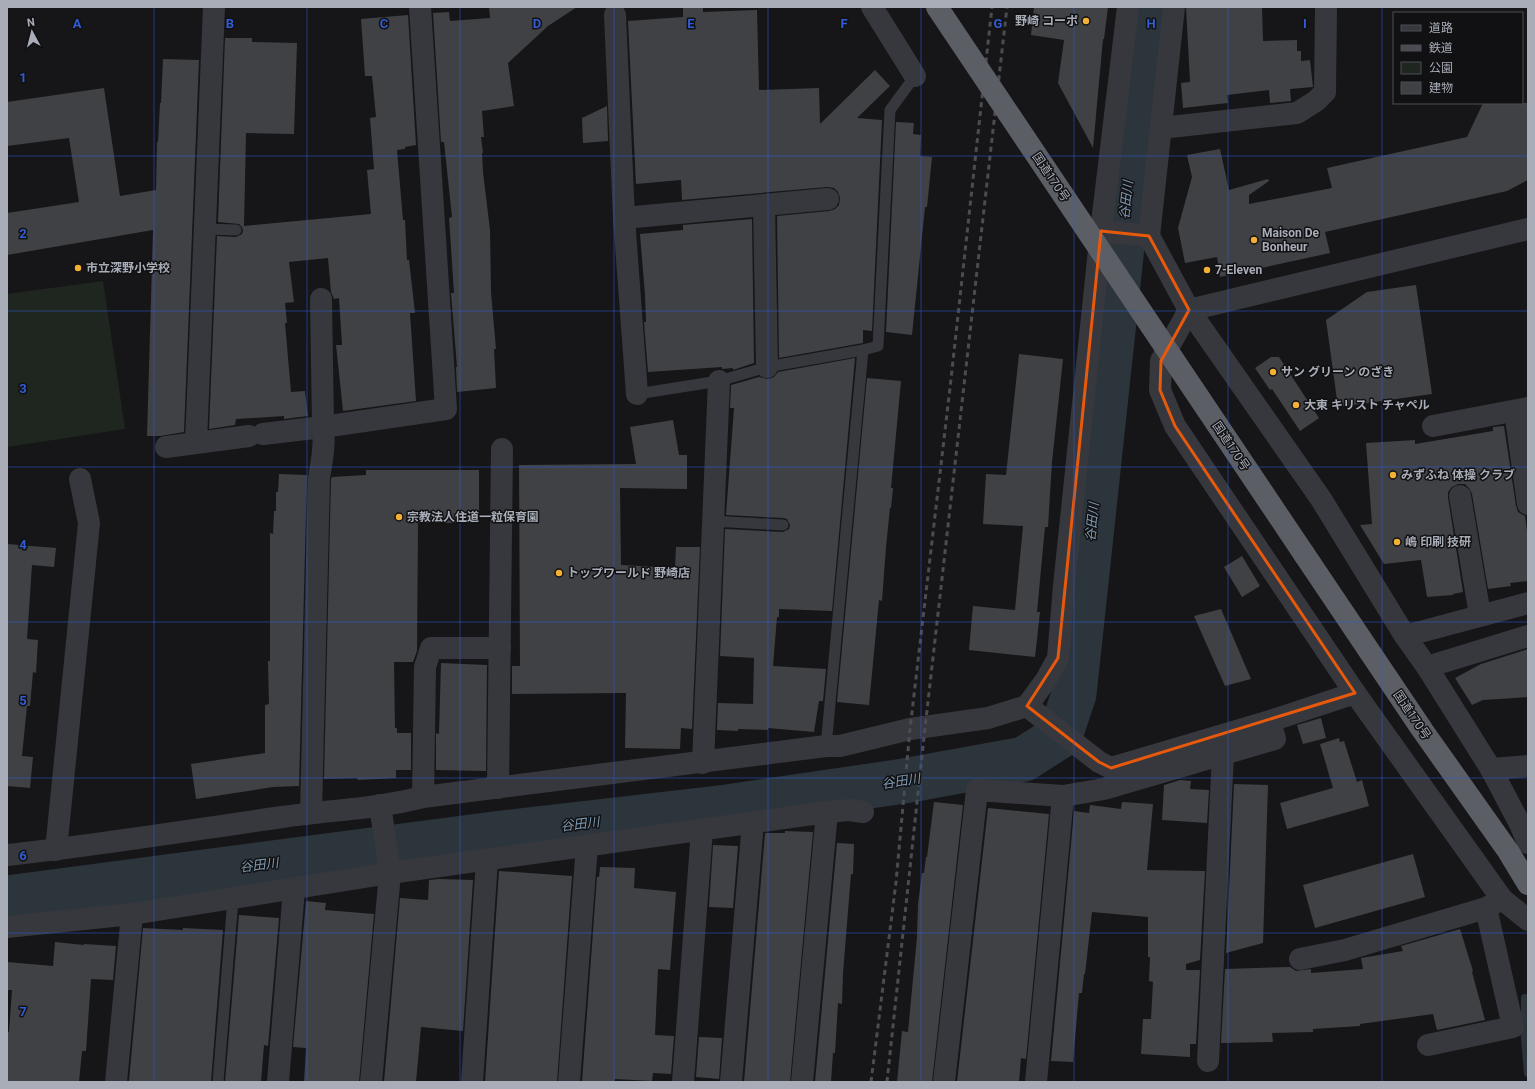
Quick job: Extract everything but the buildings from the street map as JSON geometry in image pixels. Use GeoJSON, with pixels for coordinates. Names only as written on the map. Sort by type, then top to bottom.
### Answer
{"type":"FeatureCollection","features":[{"type":"Feature","properties":{"kind":"highway","name":"国道170号"},"geometry":{"type":"LineString","coordinates":[[937,7],[1423,732],[1508,851],[1528,884]]}},
{"type":"Feature","properties":{"kind":"street"},"geometry":{"type":"LineString","coordinates":[[196,442],[214,7]]}},
{"type":"Feature","properties":{"kind":"street"},"geometry":{"type":"LineString","coordinates":[[166,447],[323,427],[446,409],[420,7]]}},
{"type":"Feature","properties":{"kind":"street"},"geometry":{"type":"LineString","coordinates":[[872,7],[914,76]]}},
{"type":"Feature","properties":{"kind":"street"},"geometry":{"type":"LineString","coordinates":[[7,855],[56,850],[311,813],[409,801],[423,797],[703,763],[826,746],[840,746],[910,729],[988,718],[1027,706],[1046,680],[1058,658],[1101,231],[1128,7]]}},
{"type":"Feature","properties":{"kind":"street"},"geometry":{"type":"LineString","coordinates":[[1174,7],[1160,128],[1150,236],[1190,310],[1321,499],[1405,636],[1427,667],[1491,769],[1521,826],[1528,843]]}},
{"type":"Feature","properties":{"kind":"street"},"geometry":{"type":"LineString","coordinates":[[1160,128],[1297,113],[1316,102],[1325,92],[1326,7]]}},
{"type":"Feature","properties":{"kind":"street"},"geometry":{"type":"LineString","coordinates":[[614,15],[624,218],[637,394]]}},
{"type":"Feature","properties":{"kind":"street"},"geometry":{"type":"LineString","coordinates":[[624,218],[828,199]]}},
{"type":"Feature","properties":{"kind":"street"},"geometry":{"type":"LineString","coordinates":[[764,204],[767,368]]}},
{"type":"Feature","properties":{"kind":"street"},"geometry":{"type":"LineString","coordinates":[[1428,1045],[1513,1027],[1494,903],[1175,426],[1160,390],[1161,361],[1190,310],[1528,229]]}},
{"type":"Feature","properties":{"kind":"street"},"geometry":{"type":"LineString","coordinates":[[1101,231],[1150,236]]}},
{"type":"Feature","properties":{"kind":"street"},"geometry":{"type":"LineString","coordinates":[[311,813],[319,478],[324,449],[321,299]]}},
{"type":"Feature","properties":{"kind":"street"},"geometry":{"type":"LineString","coordinates":[[703,763],[719,380]]}},
{"type":"Feature","properties":{"kind":"street"},"geometry":{"type":"LineString","coordinates":[[1433,426],[1521,410],[1528,504]]}},
{"type":"Feature","properties":{"kind":"street"},"geometry":{"type":"LineString","coordinates":[[498,788],[502,449]]}},
{"type":"Feature","properties":{"kind":"street"},"geometry":{"type":"LineString","coordinates":[[56,850],[89,523],[80,479]]}},
{"type":"Feature","properties":{"kind":"street"},"geometry":{"type":"LineString","coordinates":[[1460,496],[1480,615]]}},
{"type":"Feature","properties":{"kind":"street"},"geometry":{"type":"LineString","coordinates":[[1405,636],[1528,603]]}},
{"type":"Feature","properties":{"kind":"street"},"geometry":{"type":"LineString","coordinates":[[1427,667],[1528,636]]}},
{"type":"Feature","properties":{"kind":"street"},"geometry":{"type":"LineString","coordinates":[[423,797],[425,667],[432,648],[500,648]]}},
{"type":"Feature","properties":{"kind":"street"},"geometry":{"type":"LineString","coordinates":[[1027,706],[1099,762],[1112,768],[1355,693]]}},
{"type":"Feature","properties":{"kind":"street"},"geometry":{"type":"LineString","coordinates":[[944,1082],[977,790],[1062,796],[1104,789],[1275,739],[1270,720]]}},
{"type":"Feature","properties":{"kind":"street"},"geometry":{"type":"LineString","coordinates":[[1208,1061],[1223,754]]}},
{"type":"Feature","properties":{"kind":"street"},"geometry":{"type":"LineString","coordinates":[[1491,769],[1528,766]]}},
{"type":"Feature","properties":{"kind":"street"},"geometry":{"type":"LineString","coordinates":[[1036,1082],[1062,796]]}},
{"type":"Feature","properties":{"kind":"street"},"geometry":{"type":"LineString","coordinates":[[371,1082],[390,874],[380,805]]}},
{"type":"Feature","properties":{"kind":"street"},"geometry":{"type":"LineString","coordinates":[[7,926],[132,914],[587,845],[827,812],[849,810],[863,812]]}},
{"type":"Feature","properties":{"kind":"street"},"geometry":{"type":"LineString","coordinates":[[802,1082],[827,812]]}},
{"type":"Feature","properties":{"kind":"street"},"geometry":{"type":"LineString","coordinates":[[731,1082],[753,822]]}},
{"type":"Feature","properties":{"kind":"street"},"geometry":{"type":"LineString","coordinates":[[683,1082],[702,830]]}},
{"type":"Feature","properties":{"kind":"street"},"geometry":{"type":"LineString","coordinates":[[569,1082],[587,845]]}},
{"type":"Feature","properties":{"kind":"street"},"geometry":{"type":"LineString","coordinates":[[472,1082],[487,860]]}},
{"type":"Feature","properties":{"kind":"street"},"geometry":{"type":"LineString","coordinates":[[278,1082],[294,889]]}},
{"type":"Feature","properties":{"kind":"street"},"geometry":{"type":"LineString","coordinates":[[1300,959],[1345,950],[1494,903],[1528,920]]}},
{"type":"Feature","properties":{"kind":"street"},"geometry":{"type":"LineString","coordinates":[[116,1082],[132,914]]}},
{"type":"Feature","properties":{"kind":"lane"},"geometry":{"type":"LineString","coordinates":[[637,394],[719,380],[767,368],[878,346],[890,110],[914,76]]}},
{"type":"Feature","properties":{"kind":"lane"},"geometry":{"type":"LineString","coordinates":[[205,230],[236,230]]}},
{"type":"Feature","properties":{"kind":"lane"},"geometry":{"type":"LineString","coordinates":[[826,746],[863,350]]}},
{"type":"Feature","properties":{"kind":"lane"},"geometry":{"type":"LineString","coordinates":[[713,522],[783,525]]}},
{"type":"Feature","properties":{"kind":"lane"},"geometry":{"type":"LineString","coordinates":[[218,1082],[233,899]]}},
{"type":"Feature","properties":{"kind":"highlighted area"},"geometry":{"type":"Polygon","coordinates":[[[1101,231],[1149,236],[1189,310],[1161,361],[1160,390],[1175,426],[1355,693],[1111,768],[1099,762],[1027,706],[1058,658],[1101,231]]]}},
{"type":"Feature","properties":{"kind":"green space"},"geometry":{"type":"Polygon","coordinates":[[[103,281],[125,429],[7,447],[7,294],[103,281]]]}},
{"type":"Feature","properties":{"kind":"waterway","name":"谷田川"},"geometry":{"type":"LineString","coordinates":[[7,898],[502,833],[727,807],[904,781],[1024,759],[1060,736],[1074,694],[1139,88],[1146,7]]}},
{"type":"Feature","properties":{"kind":"waterway"},"geometry":{"type":"LineString","coordinates":[[1525,998],[1525,1039],[1528,1073]]}},
{"type":"Feature","properties":{"kind":"railway"},"geometry":{"type":"LineString","coordinates":[[871,1082],[896,882],[910,729],[950,388],[992,7]]}},
{"type":"Feature","properties":{"kind":"railway"},"geometry":{"type":"LineString","coordinates":[[887,1082],[925,728],[1007,7]]}},
{"type":"Feature","properties":{"kind":"place","name":"野崎 コーポ"},"geometry":{"type":"Point","coordinates":[1086,21]}},
{"type":"Feature","properties":{"kind":"place","name":"Maison De Bonheur"},"geometry":{"type":"Point","coordinates":[1254,240]}},
{"type":"Feature","properties":{"kind":"place","name":"市立深野小学校"},"geometry":{"type":"Point","coordinates":[78,268]}},
{"type":"Feature","properties":{"kind":"place","name":"7-Eleven"},"geometry":{"type":"Point","coordinates":[1207,270]}},
{"type":"Feature","properties":{"kind":"place","name":"サン グリーン のざき"},"geometry":{"type":"Point","coordinates":[1273,372]}},
{"type":"Feature","properties":{"kind":"place","name":"大東 キリスト チャペル"},"geometry":{"type":"Point","coordinates":[1296,405]}},
{"type":"Feature","properties":{"kind":"place","name":"みずふね 体操 クラブ"},"geometry":{"type":"Point","coordinates":[1393,475]}},
{"type":"Feature","properties":{"kind":"place","name":"宗教法人住道一粒保育園"},"geometry":{"type":"Point","coordinates":[399,517]}},
{"type":"Feature","properties":{"kind":"place","name":"嶋 印刷 技研"},"geometry":{"type":"Point","coordinates":[1397,542]}},
{"type":"Feature","properties":{"kind":"place","name":"トップワールド 野崎店"},"geometry":{"type":"Point","coordinates":[559,573]}}]}
